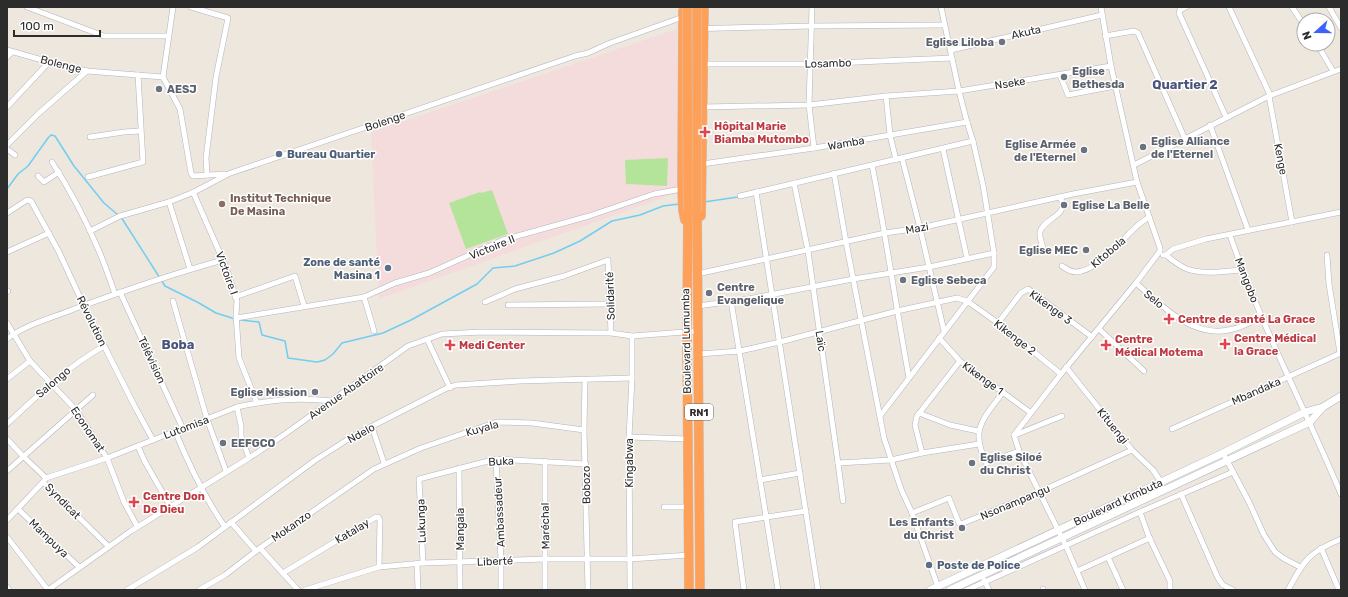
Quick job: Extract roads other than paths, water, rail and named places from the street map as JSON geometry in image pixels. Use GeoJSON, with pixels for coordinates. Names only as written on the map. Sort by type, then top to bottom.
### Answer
{"type":"FeatureCollection","features":[{"type":"Feature","properties":{"kind":"highway","name":"RN1"},"geometry":{"type":"LineString","coordinates":[[683,7],[682,200],[694,208]]}},
{"type":"Feature","properties":{"kind":"highway"},"geometry":{"type":"LineString","coordinates":[[686,7],[694,208]]}},
{"type":"Feature","properties":{"kind":"highway","name":"RN1"},"geometry":{"type":"LineString","coordinates":[[692,235],[694,208],[702,164],[704,28],[701,8]]}},
{"type":"Feature","properties":{"kind":"highway"},"geometry":{"type":"LineString","coordinates":[[692,235],[701,8]]}},
{"type":"Feature","properties":{"kind":"highway","name":"Boulevard Lumumba"},"geometry":{"type":"LineString","coordinates":[[692,235],[697,274],[698,306],[700,590]]}},
{"type":"Feature","properties":{"kind":"highway","name":"Boulevard Lumumba"},"geometry":{"type":"LineString","coordinates":[[689,590],[687,332],[692,235]]}},
{"type":"Feature","properties":{"kind":"street"},"geometry":{"type":"LineString","coordinates":[[27,7],[104,36],[168,36]]}},
{"type":"Feature","properties":{"kind":"street"},"geometry":{"type":"LineString","coordinates":[[173,7],[163,77],[180,109],[191,173],[193,176],[228,174]]}},
{"type":"Feature","properties":{"kind":"street"},"geometry":{"type":"LineString","coordinates":[[191,7],[228,18],[216,77],[206,158],[207,175]]}},
{"type":"Feature","properties":{"kind":"street"},"geometry":{"type":"LineString","coordinates":[[812,7],[809,105],[814,148]]}},
{"type":"Feature","properties":{"kind":"street"},"geometry":{"type":"LineString","coordinates":[[880,416],[994,267],[994,252],[983,185],[959,91],[941,7]]}},
{"type":"Feature","properties":{"kind":"street"},"geometry":{"type":"LineString","coordinates":[[1014,435],[1066,367],[1099,329],[1158,255],[1160,248],[1137,182],[1115,86],[1101,7]]}},
{"type":"Feature","properties":{"kind":"street"},"geometry":{"type":"LineString","coordinates":[[1186,7],[1178,11],[1226,117]]}},
{"type":"Feature","properties":{"kind":"street","name":"Kenge"},"geometry":{"type":"LineString","coordinates":[[1229,7],[1270,95],[1292,222]]}},
{"type":"Feature","properties":{"kind":"street"},"geometry":{"type":"LineString","coordinates":[[1329,7],[1341,28]]}},
{"type":"Feature","properties":{"kind":"street","name":"Bolenge"},"geometry":{"type":"LineString","coordinates":[[90,231],[120,216],[169,202],[193,192],[228,174],[575,56],[588,53],[610,43],[683,17],[701,8]]}},
{"type":"Feature","properties":{"kind":"street","name":"Akuta"},"geometry":{"type":"LineString","coordinates":[[950,50],[1102,15]]}},
{"type":"Feature","properties":{"kind":"street"},"geometry":{"type":"LineString","coordinates":[[682,29],[944,25]]}},
{"type":"Feature","properties":{"kind":"street"},"geometry":{"type":"LineString","coordinates":[[1105,36],[1134,30],[1138,33],[1185,139]]}},
{"type":"Feature","properties":{"kind":"street"},"geometry":{"type":"LineString","coordinates":[[7,57],[10,51]]}},
{"type":"Feature","properties":{"kind":"street","name":"Bolenge"},"geometry":{"type":"LineString","coordinates":[[10,51],[87,71],[163,77]]}},
{"type":"Feature","properties":{"kind":"street"},"geometry":{"type":"LineString","coordinates":[[1322,52],[1333,71]]}},
{"type":"Feature","properties":{"kind":"street","name":"Losambo"},"geometry":{"type":"LineString","coordinates":[[703,64],[811,64],[952,58]]}},
{"type":"Feature","properties":{"kind":"street"},"geometry":{"type":"LineString","coordinates":[[7,107],[49,62]]}},
{"type":"Feature","properties":{"kind":"street","name":"Nseke"},"geometry":{"type":"LineString","coordinates":[[959,91],[1111,66]]}},
{"type":"Feature","properties":{"kind":"street"},"geometry":{"type":"LineString","coordinates":[[1134,165],[1270,95],[1341,68]]}},
{"type":"Feature","properties":{"kind":"street"},"geometry":{"type":"LineString","coordinates":[[7,145],[38,114],[87,71]]}},
{"type":"Feature","properties":{"kind":"street"},"geometry":{"type":"LineString","coordinates":[[88,177],[143,162],[140,131],[138,75]]}},
{"type":"Feature","properties":{"kind":"street"},"geometry":{"type":"LineString","coordinates":[[1060,75],[1068,95],[1115,86]]}},
{"type":"Feature","properties":{"kind":"street"},"geometry":{"type":"LineString","coordinates":[[703,107],[809,105],[886,96],[959,91]]}},
{"type":"Feature","properties":{"kind":"street"},"geometry":{"type":"LineString","coordinates":[[886,96],[890,135],[896,160]]}},
{"type":"Feature","properties":{"kind":"street","name":"Wamba"},"geometry":{"type":"LineString","coordinates":[[702,164],[814,148],[967,122]]}},
{"type":"Feature","properties":{"kind":"street"},"geometry":{"type":"LineString","coordinates":[[1210,125],[1248,230]]}},
{"type":"Feature","properties":{"kind":"street"},"geometry":{"type":"LineString","coordinates":[[90,137],[140,131]]}},
{"type":"Feature","properties":{"kind":"street"},"geometry":{"type":"LineString","coordinates":[[740,196],[973,141]]}},
{"type":"Feature","properties":{"kind":"street"},"geometry":{"type":"LineString","coordinates":[[7,149],[15,155]]}},
{"type":"Feature","properties":{"kind":"street"},"geometry":{"type":"LineString","coordinates":[[943,149],[967,258]]}},
{"type":"Feature","properties":{"kind":"street"},"geometry":{"type":"LineString","coordinates":[[902,158],[944,331]]}},
{"type":"Feature","properties":{"kind":"street","name":"Télévision"},"geometry":{"type":"LineString","coordinates":[[52,162],[74,198],[183,429]]}},
{"type":"Feature","properties":{"kind":"street"},"geometry":{"type":"LineString","coordinates":[[872,165],[909,378]]}},
{"type":"Feature","properties":{"kind":"street"},"geometry":{"type":"LineString","coordinates":[[38,176],[44,182],[59,172]]}},
{"type":"Feature","properties":{"kind":"street"},"geometry":{"type":"LineString","coordinates":[[834,173],[884,438],[901,489],[912,513],[939,589]]}},
{"type":"Feature","properties":{"kind":"street","name":"Mazi"},"geometry":{"type":"LineString","coordinates":[[697,274],[885,233],[920,228],[1060,197],[1137,182]]}},
{"type":"Feature","properties":{"kind":"street","name":"Laïc"},"geometry":{"type":"LineString","coordinates":[[794,183],[808,251],[843,500]]}},
{"type":"Feature","properties":{"kind":"street","name":"Victoire II"},"geometry":{"type":"LineString","coordinates":[[236,318],[364,297],[386,287],[435,270],[503,240],[589,216],[658,193],[682,189]]}},
{"type":"Feature","properties":{"kind":"street","name":"Victoire I"},"geometry":{"type":"LineString","coordinates":[[193,192],[223,260],[236,297],[239,358],[257,402]]}},
{"type":"Feature","properties":{"kind":"street"},"geometry":{"type":"LineString","coordinates":[[756,192],[818,590]]}},
{"type":"Feature","properties":{"kind":"street"},"geometry":{"type":"LineString","coordinates":[[1043,248],[1040,232],[1042,227],[1056,217],[1062,208],[1063,202],[1060,197]]}},
{"type":"Feature","properties":{"kind":"street","name":"Révolution"},"geometry":{"type":"LineString","coordinates":[[7,213],[27,200],[31,201],[153,440]]}},
{"type":"Feature","properties":{"kind":"street"},"geometry":{"type":"LineString","coordinates":[[169,202],[190,269]]}},
{"type":"Feature","properties":{"kind":"street"},"geometry":{"type":"LineString","coordinates":[[1166,255],[1173,249],[1182,246],[1248,230],[1341,212]]}},
{"type":"Feature","properties":{"kind":"street","name":"Kitobola"},"geometry":{"type":"LineString","coordinates":[[1062,266],[1067,270],[1076,272],[1090,267],[1107,255],[1136,227],[1149,217]]}},
{"type":"Feature","properties":{"kind":"street"},"geometry":{"type":"LineString","coordinates":[[7,252],[49,234]]}},
{"type":"Feature","properties":{"kind":"street","name":"Mangobo"},"geometry":{"type":"LineString","coordinates":[[1230,235],[1242,270],[1262,317],[1341,494]]}},
{"type":"Feature","properties":{"kind":"street"},"geometry":{"type":"LineString","coordinates":[[698,306],[929,267],[994,252]]}},
{"type":"Feature","properties":{"kind":"street"},"geometry":{"type":"LineString","coordinates":[[1158,255],[1166,255],[1186,269],[1195,271],[1220,272],[1242,270]]}},
{"type":"Feature","properties":{"kind":"street"},"geometry":{"type":"LineString","coordinates":[[1327,255],[1329,284],[1340,353]]}},
{"type":"Feature","properties":{"kind":"street"},"geometry":{"type":"LineString","coordinates":[[7,340],[14,334],[42,321],[118,293],[190,269],[223,260]]}},
{"type":"Feature","properties":{"kind":"street","name":"Solidarité"},"geometry":{"type":"LineString","coordinates":[[485,302],[515,289],[564,276],[608,260],[611,333]]}},
{"type":"Feature","properties":{"kind":"street"},"geometry":{"type":"LineString","coordinates":[[236,297],[295,276],[304,306]]}},
{"type":"Feature","properties":{"kind":"street","name":"Selo"},"geometry":{"type":"LineString","coordinates":[[1136,283],[1181,320],[1202,330],[1222,332],[1234,329],[1262,317]]}},
{"type":"Feature","properties":{"kind":"street","name":"Kikenge 3"},"geometry":{"type":"LineString","coordinates":[[998,323],[1021,293],[1028,289],[1092,337]]}},
{"type":"Feature","properties":{"kind":"street"},"geometry":{"type":"LineString","coordinates":[[364,297],[374,332]]}},
{"type":"Feature","properties":{"kind":"street"},"geometry":{"type":"LineString","coordinates":[[699,354],[740,351],[937,301],[957,298],[967,301]]}},
{"type":"Feature","properties":{"kind":"street"},"geometry":{"type":"LineString","coordinates":[[174,301],[207,419],[226,472]]}},
{"type":"Feature","properties":{"kind":"street"},"geometry":{"type":"LineString","coordinates":[[731,301],[778,590]]}},
{"type":"Feature","properties":{"kind":"street","name":"Kikenge 2"},"geometry":{"type":"LineString","coordinates":[[967,301],[998,323],[1061,374]]}},
{"type":"Feature","properties":{"kind":"street"},"geometry":{"type":"LineString","coordinates":[[508,305],[609,304]]}},
{"type":"Feature","properties":{"kind":"street","name":"Economat"},"geometry":{"type":"LineString","coordinates":[[7,323],[30,361],[76,410],[107,458],[124,502],[137,526]]}},
{"type":"Feature","properties":{"kind":"street"},"geometry":{"type":"LineString","coordinates":[[1099,329],[1144,371]]}},
{"type":"Feature","properties":{"kind":"street","name":"Avenue Abattoire"},"geometry":{"type":"LineString","coordinates":[[48,590],[137,526],[249,458],[407,347],[442,334],[482,332],[611,333],[632,336],[698,331]]}},
{"type":"Feature","properties":{"kind":"street","name":"Kingabwa"},"geometry":{"type":"LineString","coordinates":[[630,590],[629,437],[632,378],[632,336]]}},
{"type":"Feature","properties":{"kind":"street","name":"Kikenge 1"},"geometry":{"type":"LineString","coordinates":[[939,338],[960,361],[1031,413]]}},
{"type":"Feature","properties":{"kind":"street"},"geometry":{"type":"LineString","coordinates":[[427,340],[450,388]]}},
{"type":"Feature","properties":{"kind":"street","name":"Salongo"},"geometry":{"type":"LineString","coordinates":[[7,424],[50,383],[75,364],[104,346]]}},
{"type":"Feature","properties":{"kind":"street","name":"Mbandaka"},"geometry":{"type":"LineString","coordinates":[[1172,429],[1340,353]]}},
{"type":"Feature","properties":{"kind":"street"},"geometry":{"type":"LineString","coordinates":[[7,379],[30,361]]}},
{"type":"Feature","properties":{"kind":"street"},"geometry":{"type":"LineString","coordinates":[[922,453],[915,425],[919,413],[960,361]]}},
{"type":"Feature","properties":{"kind":"street","name":"Kituengi"},"geometry":{"type":"LineString","coordinates":[[1066,367],[1132,450],[1153,470],[1161,482]]}},
{"type":"Feature","properties":{"kind":"street","name":"Ndelo"},"geometry":{"type":"LineString","coordinates":[[127,590],[198,547],[314,461],[353,436],[456,385],[520,381],[632,378]]}},
{"type":"Feature","properties":{"kind":"street","name":"Bobozo"},"geometry":{"type":"LineString","coordinates":[[585,380],[584,430],[588,590]]}},
{"type":"Feature","properties":{"kind":"street"},"geometry":{"type":"LineString","coordinates":[[1003,392],[980,423],[978,431],[979,444],[986,464],[1019,451]]}},
{"type":"Feature","properties":{"kind":"street"},"geometry":{"type":"LineString","coordinates":[[7,471],[93,395]]}},
{"type":"Feature","properties":{"kind":"street"},"geometry":{"type":"LineString","coordinates":[[1310,422],[1323,407],[1341,396]]}},
{"type":"Feature","properties":{"kind":"street","name":"Lutomisa"},"geometry":{"type":"LineString","coordinates":[[45,480],[107,458],[237,407],[257,402],[309,398],[331,401]]}},
{"type":"Feature","properties":{"kind":"street"},"geometry":{"type":"LineString","coordinates":[[237,407],[242,437],[249,458]]}},
{"type":"Feature","properties":{"kind":"street","name":"Boulevard Kimbuta"},"geometry":{"type":"LineString","coordinates":[[930,590],[939,589],[1058,530],[1223,453],[1305,412],[1323,407]]}},
{"type":"Feature","properties":{"kind":"street"},"geometry":{"type":"LineString","coordinates":[[919,413],[950,425],[978,431]]}},
{"type":"Feature","properties":{"kind":"street"},"geometry":{"type":"LineString","coordinates":[[1014,435],[1062,416]]}},
{"type":"Feature","properties":{"kind":"street","name":"Kuyala"},"geometry":{"type":"LineString","coordinates":[[384,463],[421,448],[497,422],[532,423],[584,430]]}},
{"type":"Feature","properties":{"kind":"street","name":"Boulevard Kimbuta"},"geometry":{"type":"LineString","coordinates":[[950,590],[983,579],[1062,538],[1310,422]]}},
{"type":"Feature","properties":{"kind":"street"},"geometry":{"type":"LineString","coordinates":[[372,427],[384,463]]}},
{"type":"Feature","properties":{"kind":"street"},"geometry":{"type":"LineString","coordinates":[[175,431],[188,464],[200,488],[225,527]]}},
{"type":"Feature","properties":{"kind":"street"},"geometry":{"type":"LineString","coordinates":[[1014,435],[1019,451],[1066,546],[1085,590]]}},
{"type":"Feature","properties":{"kind":"street"},"geometry":{"type":"LineString","coordinates":[[629,437],[688,439]]}},
{"type":"Feature","properties":{"kind":"street","name":"Syndicat"},"geometry":{"type":"LineString","coordinates":[[7,438],[108,546]]}},
{"type":"Feature","properties":{"kind":"street"},"geometry":{"type":"LineString","coordinates":[[838,462],[891,460],[922,453],[979,444]]}},
{"type":"Feature","properties":{"kind":"street"},"geometry":{"type":"LineString","coordinates":[[138,446],[144,460],[170,506]]}},
{"type":"Feature","properties":{"kind":"street","name":"Nsonampangu"},"geometry":{"type":"LineString","coordinates":[[912,513],[949,498],[959,523],[961,524],[1039,492],[1132,450]]}},
{"type":"Feature","properties":{"kind":"street"},"geometry":{"type":"LineString","coordinates":[[1223,453],[1264,535],[1275,552],[1300,567]]}},
{"type":"Feature","properties":{"kind":"street","name":"Buka"},"geometry":{"type":"LineString","coordinates":[[419,479],[496,459],[586,464]]}},
{"type":"Feature","properties":{"kind":"street","name":"Ambassadeur"},"geometry":{"type":"LineString","coordinates":[[496,459],[501,590]]}},
{"type":"Feature","properties":{"kind":"street","name":"Maréchal"},"geometry":{"type":"LineString","coordinates":[[545,461],[545,590]]}},
{"type":"Feature","properties":{"kind":"street","name":"Mokanzo"},"geometry":{"type":"LineString","coordinates":[[199,590],[225,575],[258,549],[384,463]]}},
{"type":"Feature","properties":{"kind":"street","name":"Mangala"},"geometry":{"type":"LineString","coordinates":[[459,468],[460,590]]}},
{"type":"Feature","properties":{"kind":"street"},"geometry":{"type":"LineString","coordinates":[[967,590],[983,579],[1066,546],[1233,472]]}},
{"type":"Feature","properties":{"kind":"street"},"geometry":{"type":"LineString","coordinates":[[760,480],[800,474]]}},
{"type":"Feature","properties":{"kind":"street","name":"Lukunga"},"geometry":{"type":"LineString","coordinates":[[418,590],[420,563],[419,479]]}},
{"type":"Feature","properties":{"kind":"street"},"geometry":{"type":"LineString","coordinates":[[7,520],[45,480]]}},
{"type":"Feature","properties":{"kind":"street"},"geometry":{"type":"LineString","coordinates":[[1181,494],[1222,587],[1233,590]]}},
{"type":"Feature","properties":{"kind":"street"},"geometry":{"type":"LineString","coordinates":[[664,507],[688,507]]}},
{"type":"Feature","properties":{"kind":"street","name":"Mampuya"},"geometry":{"type":"LineString","coordinates":[[18,509],[79,567]]}},
{"type":"Feature","properties":{"kind":"street"},"geometry":{"type":"LineString","coordinates":[[744,590],[735,522],[806,511]]}},
{"type":"Feature","properties":{"kind":"street"},"geometry":{"type":"LineString","coordinates":[[1140,512],[1170,581],[1170,590]]}},
{"type":"Feature","properties":{"kind":"street","name":"Katalay"},"geometry":{"type":"LineString","coordinates":[[283,573],[376,517],[380,520],[379,567]]}},
{"type":"Feature","properties":{"kind":"street"},"geometry":{"type":"LineString","coordinates":[[231,522],[283,573],[298,590]]}},
{"type":"Feature","properties":{"kind":"street"},"geometry":{"type":"LineString","coordinates":[[7,537],[48,590]]}},
{"type":"Feature","properties":{"kind":"street"},"geometry":{"type":"LineString","coordinates":[[1076,571],[1150,538]]}},
{"type":"Feature","properties":{"kind":"street"},"geometry":{"type":"LineString","coordinates":[[1288,590],[1300,567],[1308,558],[1321,548],[1341,539]]}},
{"type":"Feature","properties":{"kind":"street"},"geometry":{"type":"LineString","coordinates":[[1321,548],[1339,590]]}},
{"type":"Feature","properties":{"kind":"street","name":"Liberté"},"geometry":{"type":"LineString","coordinates":[[305,590],[379,567],[420,563],[546,559],[630,559],[689,555]]}},
{"type":"Feature","properties":{"kind":"street"},"geometry":{"type":"LineString","coordinates":[[1108,557],[1123,590]]}},
{"type":"Feature","properties":{"kind":"street"},"geometry":{"type":"LineString","coordinates":[[983,579],[989,590]]}},
{"type":"Feature","properties":{"kind":"waterway"},"geometry":{"type":"LineString","coordinates":[[7,189],[18,174],[28,166],[51,135],[55,136],[74,166],[104,203],[118,215]]}},
{"type":"Feature","properties":{"kind":"waterway"},"geometry":{"type":"LineString","coordinates":[[704,202],[738,197]]}},
{"type":"Feature","properties":{"kind":"waterway"},"geometry":{"type":"LineString","coordinates":[[241,320],[259,322],[262,335],[285,341],[288,358],[317,362],[325,360],[333,354],[342,343],[383,333],[411,320],[477,284],[493,268],[515,266],[554,253],[580,241],[612,221],[640,215],[663,206],[679,204]]}},
{"type":"Feature","properties":{"kind":"waterway"},"geometry":{"type":"LineString","coordinates":[[121,217],[165,286],[216,313],[235,319]]}},
{"type":"Feature","properties":{"kind":"place","name":"Eglise Liloba"},"geometry":{"type":"Point","coordinates":[1002,42]}},
{"type":"Feature","properties":{"kind":"place","name":"Eglise Bethesda"},"geometry":{"type":"Point","coordinates":[1064,77]}},
{"type":"Feature","properties":{"kind":"place","name":"AESJ"},"geometry":{"type":"Point","coordinates":[159,89]}},
{"type":"Feature","properties":{"kind":"place","name":"Hôpital Marie Biamba Mutombo"},"geometry":{"type":"Point","coordinates":[705,132]}},
{"type":"Feature","properties":{"kind":"place","name":"Eglise Alliance de l'Eternel"},"geometry":{"type":"Point","coordinates":[1143,147]}},
{"type":"Feature","properties":{"kind":"place","name":"Eglise Armée de l'Eternel"},"geometry":{"type":"Point","coordinates":[1084,150]}},
{"type":"Feature","properties":{"kind":"place","name":"Bureau Quartier"},"geometry":{"type":"Point","coordinates":[279,154]}},
{"type":"Feature","properties":{"kind":"place","name":"Institut Technique De Masina"},"geometry":{"type":"Point","coordinates":[222,204]}},
{"type":"Feature","properties":{"kind":"place","name":"Eglise La Belle"},"geometry":{"type":"Point","coordinates":[1064,205]}},
{"type":"Feature","properties":{"kind":"place","name":"Eglise MEC"},"geometry":{"type":"Point","coordinates":[1086,250]}},
{"type":"Feature","properties":{"kind":"place","name":"Zone de santé Masina 1"},"geometry":{"type":"Point","coordinates":[388,268]}},
{"type":"Feature","properties":{"kind":"place","name":"Eglise Sebeca"},"geometry":{"type":"Point","coordinates":[903,280]}},
{"type":"Feature","properties":{"kind":"place","name":"Centre Evangelique"},"geometry":{"type":"Point","coordinates":[709,293]}},
{"type":"Feature","properties":{"kind":"place","name":"Centre de santé La Grace"},"geometry":{"type":"Point","coordinates":[1169,319]}},
{"type":"Feature","properties":{"kind":"place","name":"Centre Médical la Grace"},"geometry":{"type":"Point","coordinates":[1225,344]}},
{"type":"Feature","properties":{"kind":"place","name":"Medi Center"},"geometry":{"type":"Point","coordinates":[450,345]}},
{"type":"Feature","properties":{"kind":"place","name":"Centre Médical Motema"},"geometry":{"type":"Point","coordinates":[1106,345]}},
{"type":"Feature","properties":{"kind":"place","name":"Eglise Mission"},"geometry":{"type":"Point","coordinates":[315,392]}},
{"type":"Feature","properties":{"kind":"place","name":"EEFGCO"},"geometry":{"type":"Point","coordinates":[223,443]}},
{"type":"Feature","properties":{"kind":"place","name":"Eglise Siloé du Christ"},"geometry":{"type":"Point","coordinates":[972,463]}},
{"type":"Feature","properties":{"kind":"place","name":"Centre Don De Dieu"},"geometry":{"type":"Point","coordinates":[134,502]}},
{"type":"Feature","properties":{"kind":"place","name":"Les Enfants du Christ"},"geometry":{"type":"Point","coordinates":[962,528]}},
{"type":"Feature","properties":{"kind":"place","name":"Poste de Police"},"geometry":{"type":"Point","coordinates":[929,565]}},
{"type":"Feature","properties":{"kind":"district","name":"Quartier 2"},"geometry":{"type":"Point","coordinates":[1185,84]}},
{"type":"Feature","properties":{"kind":"district","name":"Boba"},"geometry":{"type":"Point","coordinates":[178,344]}}]}
